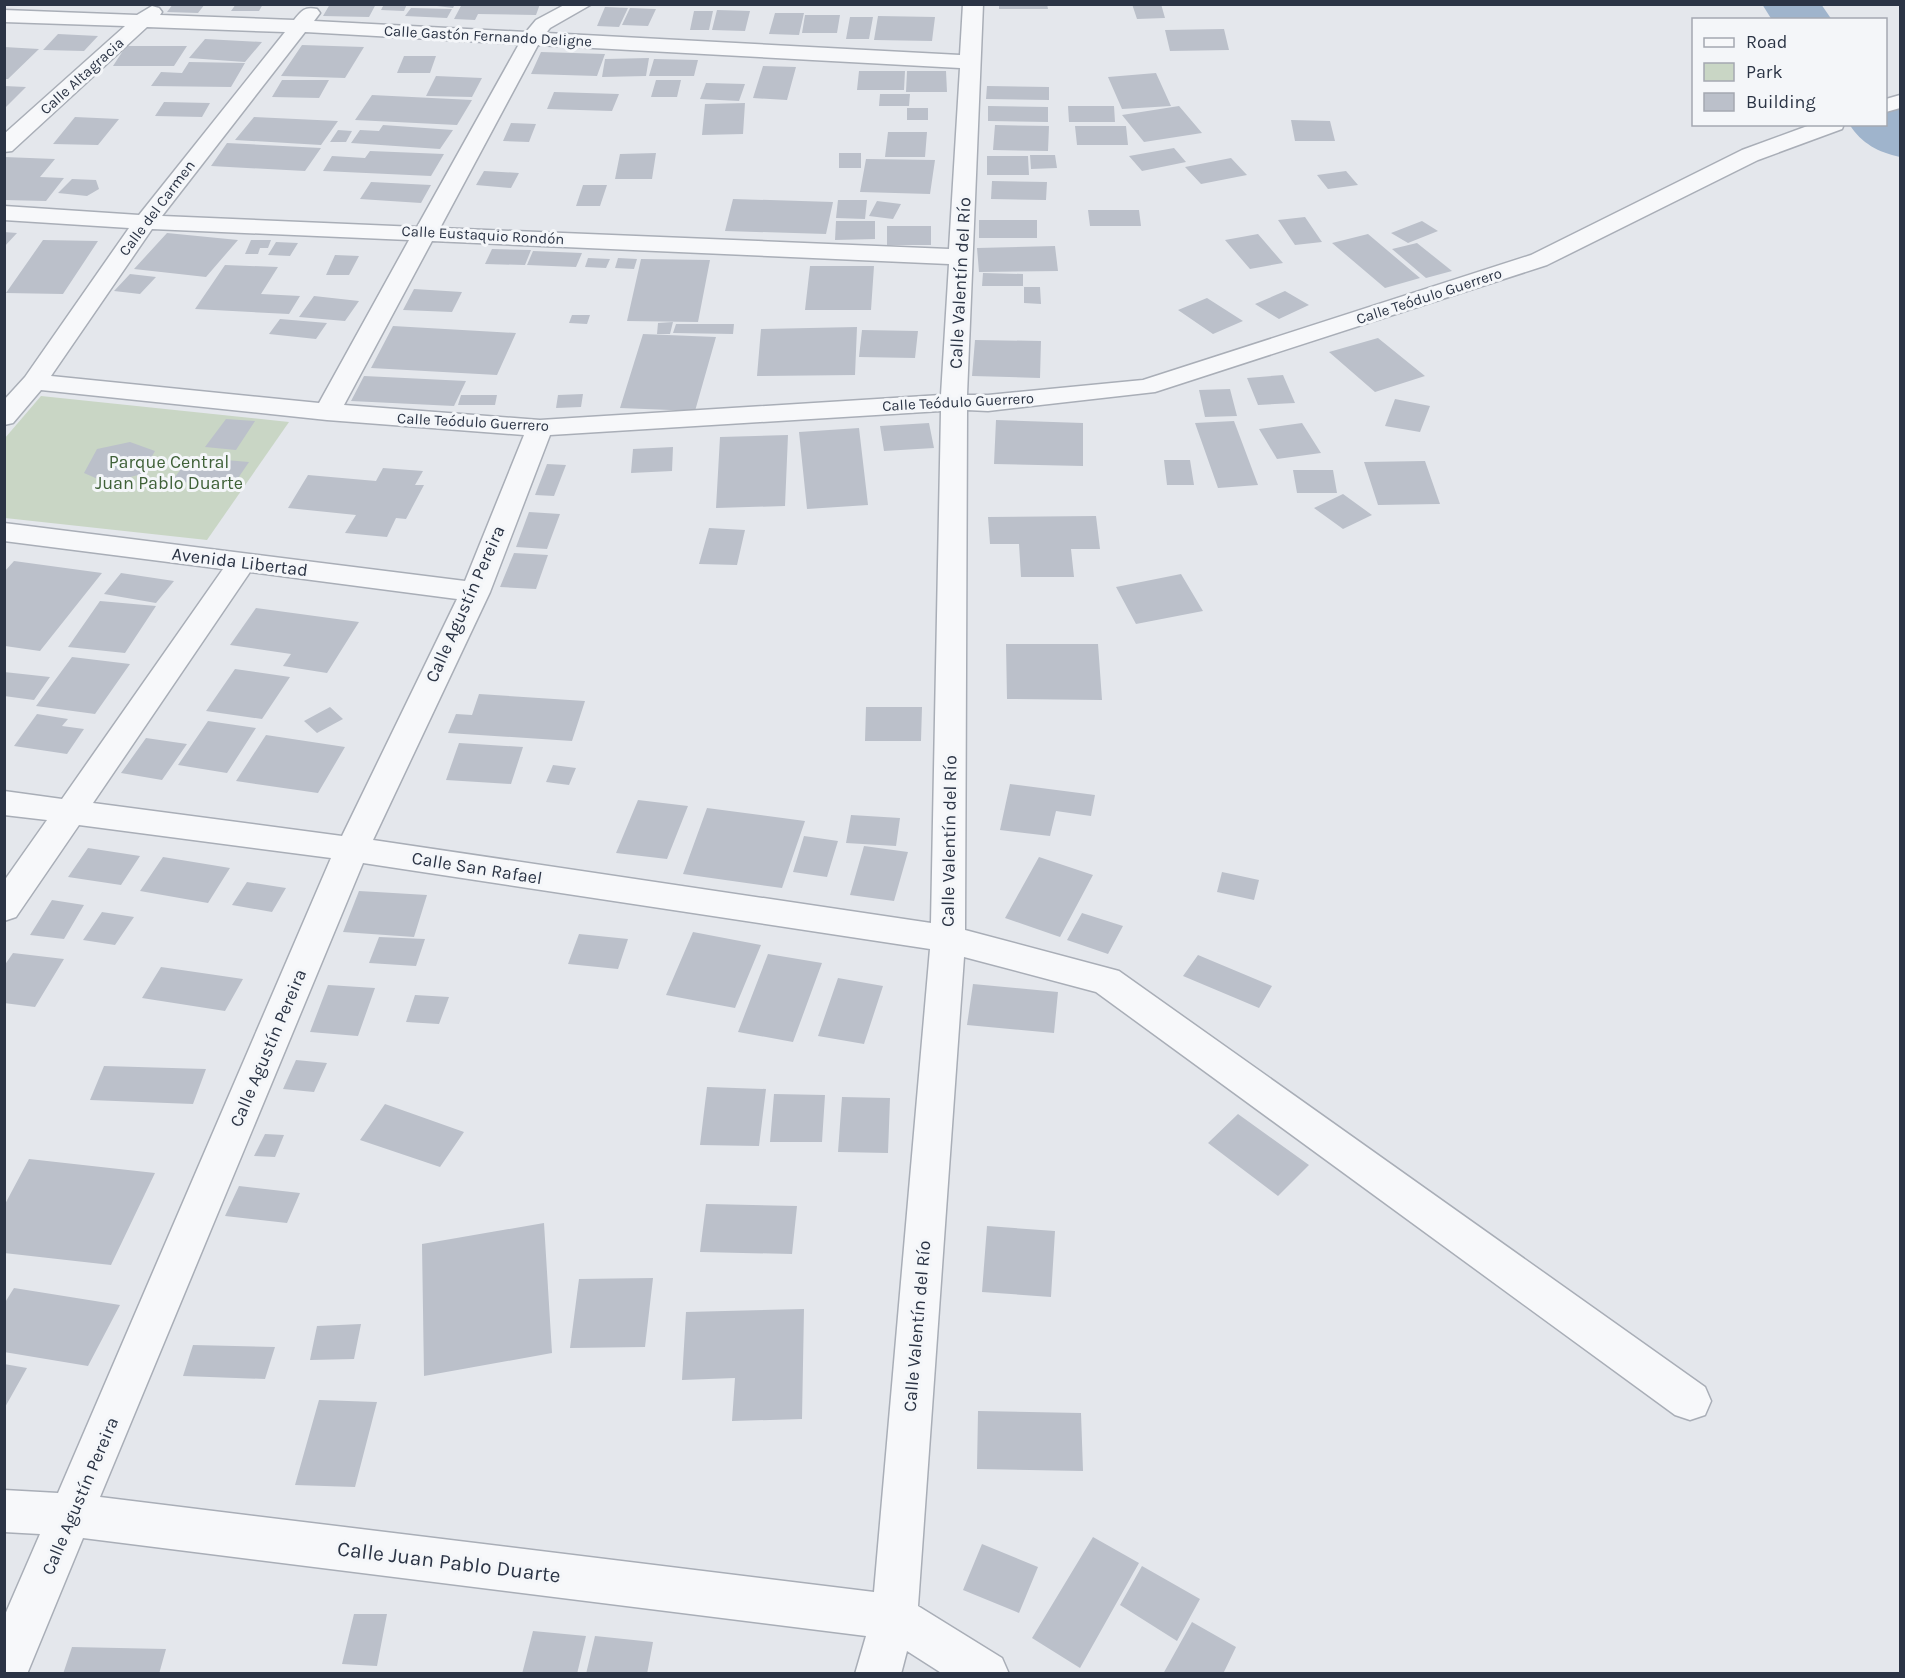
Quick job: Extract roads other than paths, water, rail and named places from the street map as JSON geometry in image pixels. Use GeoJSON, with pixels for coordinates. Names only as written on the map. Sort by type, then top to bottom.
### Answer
{"type":"FeatureCollection","features":[{"type":"Feature","properties":{"kind":"street","name":"Calle Altagracia"},"geometry":{"type":"LineString","coordinates":[[4,146],[144,21],[159,4]]}},
{"type":"Feature","properties":{"kind":"street","name":"Calle del Carmen"},"geometry":{"type":"LineString","coordinates":[[4,417],[34,382],[145,222],[316,4]]}},
{"type":"Feature","properties":{"kind":"street"},"geometry":{"type":"LineString","coordinates":[[327,412],[428,233],[532,38],[543,24],[582,4]]}},
{"type":"Feature","properties":{"kind":"street","name":"Calle Valentín del Río"},"geometry":{"type":"LineString","coordinates":[[878,1674],[894,1617],[948,939],[954,402],[973,4]]}},
{"type":"Feature","properties":{"kind":"street","name":"Calle Gastón Fernando Deligne"},"geometry":{"type":"LineString","coordinates":[[4,16],[299,26],[972,62]]}},
{"type":"Feature","properties":{"kind":"street","name":"Calle Teódulo Guerrero"},"geometry":{"type":"LineString","coordinates":[[34,382],[327,412],[540,428],[954,402],[988,403],[1146,387],[1539,260],[1750,155],[1829,126]]}},
{"type":"Feature","properties":{"kind":"street","name":"Calle Eustaquio Rondón"},"geometry":{"type":"LineString","coordinates":[[4,213],[145,222],[962,257]]}},
{"type":"Feature","properties":{"kind":"street","name":"Calle Agustín Pereira"},"geometry":{"type":"LineString","coordinates":[[4,1672],[352,849],[475,592],[540,428]]}},
{"type":"Feature","properties":{"kind":"street","name":"Avenida Libertad"},"geometry":{"type":"LineString","coordinates":[[4,532],[475,592]]}},
{"type":"Feature","properties":{"kind":"street"},"geometry":{"type":"LineString","coordinates":[[4,908],[68,812],[242,563]]}},
{"type":"Feature","properties":{"kind":"street","name":"Calle San Rafael"},"geometry":{"type":"LineString","coordinates":[[4,803],[352,849],[948,939],[1107,981],[1690,1401]]}},
{"type":"Feature","properties":{"kind":"street","name":"Calle Juan Pablo Duarte"},"geometry":{"type":"LineString","coordinates":[[4,1511],[72,1515],[894,1617]]}},
{"type":"Feature","properties":{"kind":"street"},"geometry":{"type":"LineString","coordinates":[[894,1617],[986,1674]]}},
{"type":"Feature","properties":{"kind":"waterway"},"geometry":{"type":"LineString","coordinates":[[1791,4],[1801,18]]}},
{"type":"Feature","properties":{"kind":"waterway"},"geometry":{"type":"LineString","coordinates":[[1884,126],[1900,137]]}},
{"type":"Feature","properties":{"kind":"park label","name":"Parque Central Juan Pablo Duarte"},"geometry":{"type":"Point","coordinates":[169,472]}}]}
